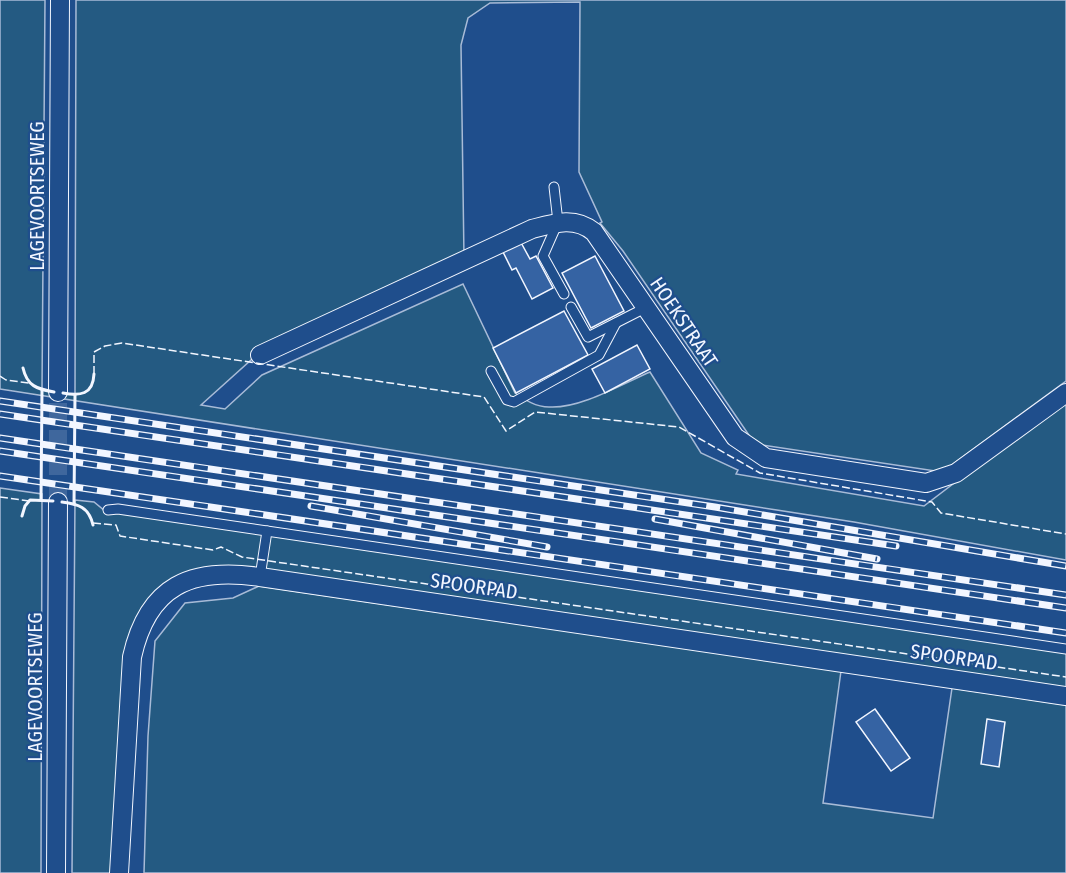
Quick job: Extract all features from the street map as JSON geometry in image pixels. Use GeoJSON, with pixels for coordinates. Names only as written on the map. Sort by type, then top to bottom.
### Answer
{"type":"FeatureCollection","features":[{"type":"Feature","properties":{"kind":"street","name":"LAGEVOORTSEWEG"},"geometry":{"type":"LineString","coordinates":[[58,392],[60,0]]}},
{"type":"Feature","properties":{"kind":"street","name":"HOEKSTRAAT"},"geometry":{"type":"LineString","coordinates":[[260,355],[532,229],[558,222],[586,225],[594,232],[735,437],[766,459],[926,483],[956,473],[1066,393]]}},
{"type":"Feature","properties":{"kind":"street","name":"LAGEVOORTSEWEG"},"geometry":{"type":"LineString","coordinates":[[56,873],[58,502]]}},
{"type":"Feature","properties":{"kind":"street","name":"SPOORPAD"},"geometry":{"type":"LineString","coordinates":[[119,873],[132,657],[138,630],[152,606],[174,586],[206,575],[233,573],[1066,696]]}},
{"type":"Feature","properties":{"kind":"lane"},"geometry":{"type":"LineString","coordinates":[[554,187],[558,222],[543,256],[564,294]]}},
{"type":"Feature","properties":{"kind":"lane"},"geometry":{"type":"LineString","coordinates":[[571,307],[588,337],[646,307]]}},
{"type":"Feature","properties":{"kind":"lane"},"geometry":{"type":"LineString","coordinates":[[491,371],[507,400],[514,402],[600,355],[616,323]]}},
{"type":"Feature","properties":{"kind":"lane"},"geometry":{"type":"LineString","coordinates":[[108,510],[118,509],[1066,649]]}},
{"type":"Feature","properties":{"kind":"lane"},"geometry":{"type":"LineString","coordinates":[[260,577],[267,531]]}},
{"type":"Feature","properties":{"kind":"shaded area"},"geometry":{"type":"Polygon","coordinates":[[[0,0],[45,0],[42,390],[75,395],[76,0],[1066,0],[1066,381],[942,472],[755,444],[623,251],[600,223],[602,222],[579,172],[580,2],[490,3],[468,18],[461,45],[464,258],[260,352],[201,405],[225,409],[262,375],[463,284],[515,393],[540,406],[561,407],[601,395],[650,372],[701,453],[738,470],[736,474],[924,506],[1066,398],[1066,560],[854,522],[0,389],[0,0]]]}},
{"type":"Feature","properties":{"kind":"shaded area"},"geometry":{"type":"Polygon","coordinates":[[[0,488],[42,494],[41,873],[0,873],[0,488]]]}},
{"type":"Feature","properties":{"kind":"shaded area"},"geometry":{"type":"Polygon","coordinates":[[[75,500],[94,502],[105,511],[1066,653],[1066,688],[234,566],[211,568],[191,572],[160,588],[139,615],[124,655],[112,873],[72,873],[75,500]]]}},
{"type":"Feature","properties":{"kind":"shaded area"},"geometry":{"type":"Polygon","coordinates":[[[259,586],[841,671],[823,803],[933,818],[952,688],[1066,705],[1066,873],[144,873],[148,736],[155,641],[185,603],[233,598],[259,586]]]}},
{"type":"Feature","properties":{"kind":"building"},"geometry":{"type":"Polygon","coordinates":[[[519,239],[530,259],[536,256],[553,288],[532,299],[516,268],[512,270],[501,248],[519,239]]]}},
{"type":"Feature","properties":{"kind":"building"},"geometry":{"type":"Polygon","coordinates":[[[595,256],[624,311],[591,328],[562,273],[595,256]]]}},
{"type":"Feature","properties":{"kind":"building"},"geometry":{"type":"Polygon","coordinates":[[[564,311],[588,355],[516,393],[493,348],[564,311]]]}},
{"type":"Feature","properties":{"kind":"building"},"geometry":{"type":"Polygon","coordinates":[[[637,345],[650,369],[605,393],[592,369],[637,345]]]}},
{"type":"Feature","properties":{"kind":"building"},"geometry":{"type":"Polygon","coordinates":[[[875,709],[910,758],[891,771],[856,722],[875,709]]]}},
{"type":"Feature","properties":{"kind":"building"},"geometry":{"type":"Polygon","coordinates":[[[987,719],[1005,722],[999,767],[981,764],[987,719]]]}},
{"type":"Feature","properties":{"kind":"tunnel"},"geometry":{"type":"LineString","coordinates":[[58,392],[58,502]]}},
{"type":"Feature","properties":{"kind":"railway"},"geometry":{"type":"LineString","coordinates":[[0,401],[715,507],[1066,566]]}},
{"type":"Feature","properties":{"kind":"railway"},"geometry":{"type":"LineString","coordinates":[[0,414],[896,546]]}},
{"type":"Feature","properties":{"kind":"railway"},"geometry":{"type":"LineString","coordinates":[[0,438],[1066,595]]}},
{"type":"Feature","properties":{"kind":"railway"},"geometry":{"type":"LineString","coordinates":[[0,451],[1066,608]]}},
{"type":"Feature","properties":{"kind":"railway"},"geometry":{"type":"LineString","coordinates":[[0,476],[1066,633]]}},
{"type":"Feature","properties":{"kind":"railway"},"geometry":{"type":"LineString","coordinates":[[311,506],[547,547]]}},
{"type":"Feature","properties":{"kind":"railway"},"geometry":{"type":"LineString","coordinates":[[655,519],[877,559]]}},
{"type":"Feature","properties":{"kind":"fence"},"geometry":{"type":"LineString","coordinates":[[94,374],[94,352],[105,346],[122,343],[484,397],[506,431],[535,412],[679,427],[760,473],[932,502],[941,513],[1066,534]]}},
{"type":"Feature","properties":{"kind":"fence"},"geometry":{"type":"LineString","coordinates":[[0,376],[6,380],[29,383]]}},
{"type":"Feature","properties":{"kind":"fence"},"geometry":{"type":"LineString","coordinates":[[0,497],[29,501]]}},
{"type":"Feature","properties":{"kind":"fence"},"geometry":{"type":"LineString","coordinates":[[93,523],[116,525],[120,536],[213,550],[221,547],[242,557],[1066,677]]}},
{"type":"Feature","properties":{"kind":"wall"},"geometry":{"type":"LineString","coordinates":[[23,368],[30,383],[43,390],[54,392]]}},
{"type":"Feature","properties":{"kind":"wall"},"geometry":{"type":"LineString","coordinates":[[63,393],[80,394],[88,390],[94,374]]}},
{"type":"Feature","properties":{"kind":"wall"},"geometry":{"type":"LineString","coordinates":[[41,499],[42,390]]}},
{"type":"Feature","properties":{"kind":"wall"},"geometry":{"type":"LineString","coordinates":[[74,504],[75,395]]}},
{"type":"Feature","properties":{"kind":"wall"},"geometry":{"type":"LineString","coordinates":[[22,516],[30,500],[53,501]]}},
{"type":"Feature","properties":{"kind":"wall"},"geometry":{"type":"LineString","coordinates":[[62,502],[86,510],[93,525]]}}]}
